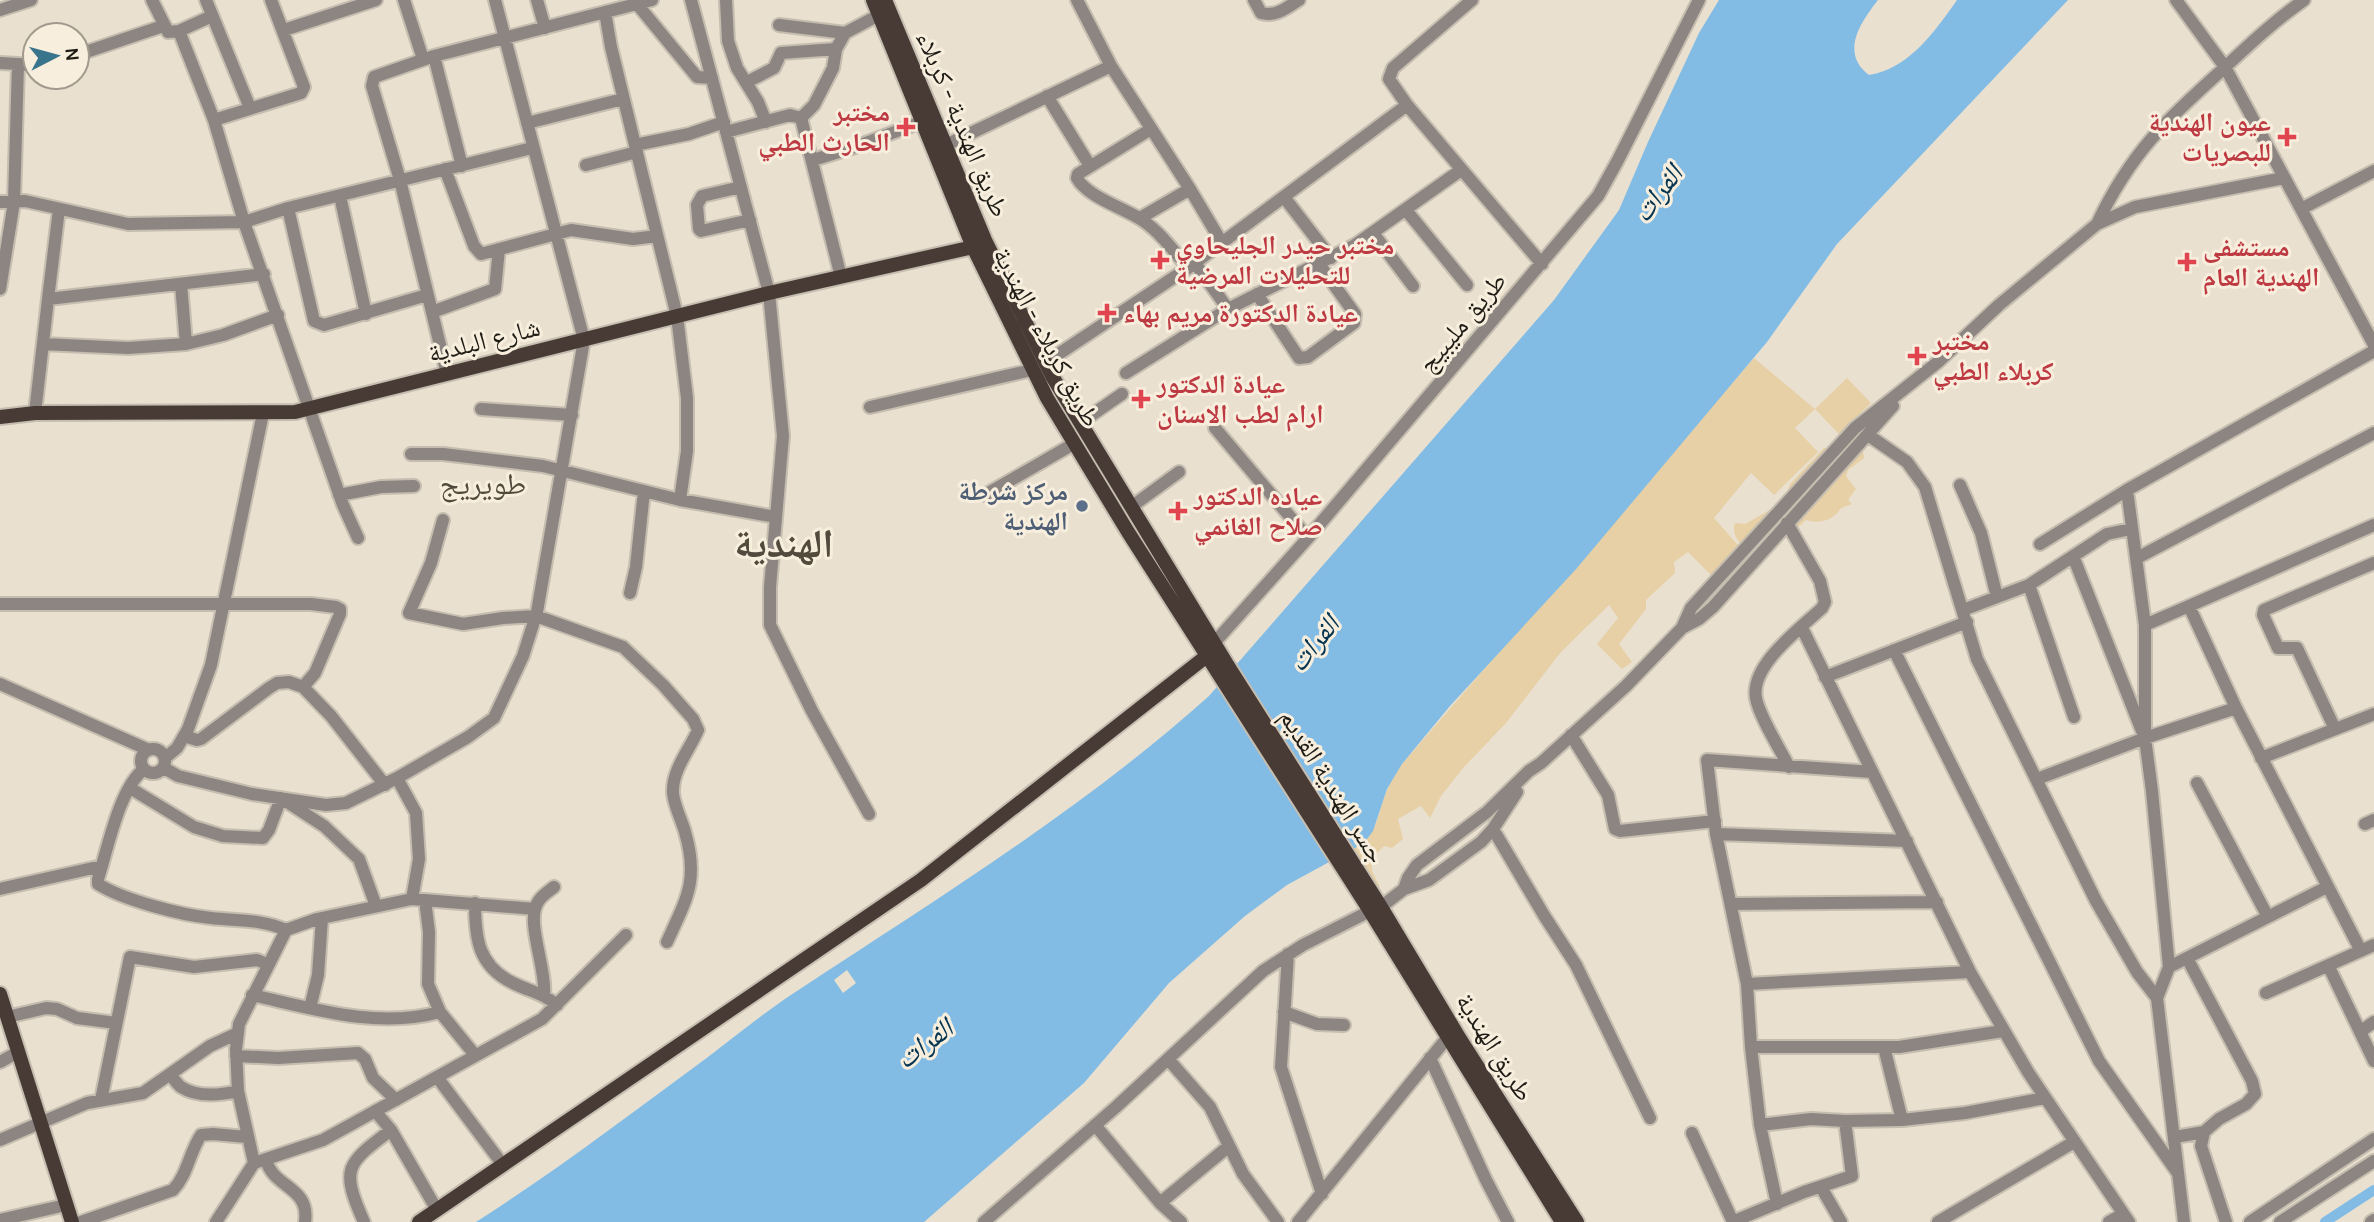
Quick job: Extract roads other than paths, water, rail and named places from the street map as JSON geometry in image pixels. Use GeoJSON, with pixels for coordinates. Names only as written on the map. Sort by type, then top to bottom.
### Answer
{"type":"FeatureCollection","features":[{"type":"Feature","properties":{"kind":"main road","name":"طريق كربلاء - الهندية"},"geometry":{"type":"LineString","coordinates":[[873,0],[973,247],[1039,367],[1075,443],[1128,532],[1224,670]]}},
{"type":"Feature","properties":{"kind":"main road","name":"طريق الهندية - كربلاء"},"geometry":{"type":"LineString","coordinates":[[885,0],[1039,367],[1080,423],[1211,649]]}},
{"type":"Feature","properties":{"kind":"main road","name":"شارع البلدية"},"geometry":{"type":"LineString","coordinates":[[0,417],[35,412],[295,412],[769,293],[973,247]]}},
{"type":"Feature","properties":{"kind":"main road"},"geometry":{"type":"LineString","coordinates":[[419,1222],[921,880],[1211,649]]}},
{"type":"Feature","properties":{"kind":"main road","name":"جسر الهندية القديم"},"geometry":{"type":"LineString","coordinates":[[1224,670],[1373,905]]}},
{"type":"Feature","properties":{"kind":"main road","name":"طريق الهندية"},"geometry":{"type":"LineString","coordinates":[[1373,905],[1447,1038],[1562,1222]]}},
{"type":"Feature","properties":{"kind":"main road","name":"طريق الهندية"},"geometry":{"type":"LineString","coordinates":[[1373,905],[1577,1222]]}},
{"type":"Feature","properties":{"kind":"main road"},"geometry":{"type":"LineString","coordinates":[[0,994],[6,1024],[18,1052],[72,1222]]}},
{"type":"Feature","properties":{"kind":"street"},"geometry":{"type":"LineString","coordinates":[[0,10],[32,0]]}},
{"type":"Feature","properties":{"kind":"street"},"geometry":{"type":"LineString","coordinates":[[152,0],[168,32],[179,31],[212,16]]}},
{"type":"Feature","properties":{"kind":"street"},"geometry":{"type":"LineString","coordinates":[[206,0],[250,108]]}},
{"type":"Feature","properties":{"kind":"street"},"geometry":{"type":"LineString","coordinates":[[214,120],[301,93],[304,87],[271,0]]}},
{"type":"Feature","properties":{"kind":"street"},"geometry":{"type":"LineString","coordinates":[[284,30],[342,5],[376,0]]}},
{"type":"Feature","properties":{"kind":"street"},"geometry":{"type":"LineString","coordinates":[[404,0],[429,57],[462,166]]}},
{"type":"Feature","properties":{"kind":"street"},"geometry":{"type":"LineString","coordinates":[[0,684],[149,750],[159,750],[165,763],[178,776],[252,794],[326,805],[346,803],[391,781],[494,719],[523,656],[536,616],[584,340],[495,0]]}},
{"type":"Feature","properties":{"kind":"street"},"geometry":{"type":"LineString","coordinates":[[537,0],[545,28]]}},
{"type":"Feature","properties":{"kind":"street"},"geometry":{"type":"LineString","coordinates":[[691,0],[769,293],[783,436],[769,587],[770,625],[812,711],[869,814]]}},
{"type":"Feature","properties":{"kind":"street"},"geometry":{"type":"LineString","coordinates":[[726,0],[728,41],[737,68],[747,82],[766,122]]}},
{"type":"Feature","properties":{"kind":"street"},"geometry":{"type":"LineString","coordinates":[[1076,0],[1111,66],[1222,243]]}},
{"type":"Feature","properties":{"kind":"street"},"geometry":{"type":"LineString","coordinates":[[1254,0],[1261,13],[1269,15],[1299,0]]}},
{"type":"Feature","properties":{"kind":"street"},"geometry":{"type":"LineString","coordinates":[[1472,0],[1393,68],[1390,79],[1407,105],[1542,264]]}},
{"type":"Feature","properties":{"kind":"street","name":"طريق مليبيج"},"geometry":{"type":"LineString","coordinates":[[1211,649],[1598,196],[1699,0]]}},
{"type":"Feature","properties":{"kind":"street"},"geometry":{"type":"LineString","coordinates":[[2097,224],[2120,179],[2166,120],[2260,33],[2304,0]]}},
{"type":"Feature","properties":{"kind":"street"},"geometry":{"type":"LineString","coordinates":[[447,374],[400,180],[372,86],[374,77],[429,57],[644,2],[697,77],[712,78]]}},
{"type":"Feature","properties":{"kind":"street"},"geometry":{"type":"LineString","coordinates":[[2180,5],[2225,67],[2374,345]]}},
{"type":"Feature","properties":{"kind":"street"},"geometry":{"type":"LineString","coordinates":[[605,12],[623,99],[677,316],[687,398],[687,451],[680,500]]}},
{"type":"Feature","properties":{"kind":"street"},"geometry":{"type":"LineString","coordinates":[[801,118],[814,105],[833,68],[836,49],[845,33],[879,15]]}},
{"type":"Feature","properties":{"kind":"street"},"geometry":{"type":"LineString","coordinates":[[779,25],[845,33]]}},
{"type":"Feature","properties":{"kind":"street"},"geometry":{"type":"LineString","coordinates":[[91,50],[163,26]]}},
{"type":"Feature","properties":{"kind":"street"},"geometry":{"type":"LineString","coordinates":[[179,31],[214,120],[244,222],[339,495],[358,538]]}},
{"type":"Feature","properties":{"kind":"street"},"geometry":{"type":"LineString","coordinates":[[747,82],[774,68],[781,53],[836,49]]}},
{"type":"Feature","properties":{"kind":"street"},"geometry":{"type":"LineString","coordinates":[[0,63],[21,64]]}},
{"type":"Feature","properties":{"kind":"street"},"geometry":{"type":"LineString","coordinates":[[0,289],[14,202],[18,64]]}},
{"type":"Feature","properties":{"kind":"street"},"geometry":{"type":"LineString","coordinates":[[946,145],[1111,66]]}},
{"type":"Feature","properties":{"kind":"street"},"geometry":{"type":"LineString","coordinates":[[1047,96],[1090,166]]}},
{"type":"Feature","properties":{"kind":"street"},"geometry":{"type":"LineString","coordinates":[[527,123],[623,99]]}},
{"type":"Feature","properties":{"kind":"street"},"geometry":{"type":"LineString","coordinates":[[870,407],[1039,367],[1222,243],[1407,105]]}},
{"type":"Feature","properties":{"kind":"street"},"geometry":{"type":"LineString","coordinates":[[586,165],[689,134],[766,122],[790,115],[801,118]]}},
{"type":"Feature","properties":{"kind":"street"},"geometry":{"type":"LineString","coordinates":[[801,118],[841,277]]}},
{"type":"Feature","properties":{"kind":"street"},"geometry":{"type":"LineString","coordinates":[[813,160],[921,122]]}},
{"type":"Feature","properties":{"kind":"street"},"geometry":{"type":"LineString","coordinates":[[1152,129],[1078,174],[1079,183],[1140,219],[1191,265],[1228,309]]}},
{"type":"Feature","properties":{"kind":"street"},"geometry":{"type":"LineString","coordinates":[[0,201],[26,201],[128,224],[244,222],[288,208],[532,148]]}},
{"type":"Feature","properties":{"kind":"street"},"geometry":{"type":"LineString","coordinates":[[445,169],[477,251],[481,254],[571,230],[633,239],[657,236]]}},
{"type":"Feature","properties":{"kind":"street"},"geometry":{"type":"LineString","coordinates":[[1126,373],[1228,309],[1325,261],[1373,233],[1461,170]]}},
{"type":"Feature","properties":{"kind":"street"},"geometry":{"type":"LineString","coordinates":[[2301,209],[2374,171]]}},
{"type":"Feature","properties":{"kind":"street"},"geometry":{"type":"LineString","coordinates":[[1682,628],[1690,608],[1855,428],[1938,362],[1999,305],[2097,224],[2135,207],[2284,178]]}},
{"type":"Feature","properties":{"kind":"street"},"geometry":{"type":"LineString","coordinates":[[741,187],[702,196],[697,205],[699,229],[701,231],[750,220]]}},
{"type":"Feature","properties":{"kind":"street"},"geometry":{"type":"LineString","coordinates":[[1140,219],[1190,189]]}},
{"type":"Feature","properties":{"kind":"street"},"geometry":{"type":"LineString","coordinates":[[340,196],[366,314]]}},
{"type":"Feature","properties":{"kind":"street"},"geometry":{"type":"LineString","coordinates":[[1257,294],[1299,358],[1308,357],[1354,323],[1354,314],[1325,261],[1284,197]]}},
{"type":"Feature","properties":{"kind":"street"},"geometry":{"type":"LineString","coordinates":[[288,208],[314,321],[324,325],[427,295]]}},
{"type":"Feature","properties":{"kind":"street"},"geometry":{"type":"LineString","coordinates":[[35,412],[59,209]]}},
{"type":"Feature","properties":{"kind":"street"},"geometry":{"type":"LineString","coordinates":[[1406,210],[1467,285]]}},
{"type":"Feature","properties":{"kind":"street"},"geometry":{"type":"LineString","coordinates":[[1373,233],[1413,286]]}},
{"type":"Feature","properties":{"kind":"street"},"geometry":{"type":"LineString","coordinates":[[432,312],[495,289],[499,249]]}},
{"type":"Feature","properties":{"kind":"street"},"geometry":{"type":"LineString","coordinates":[[48,299],[264,274]]}},
{"type":"Feature","properties":{"kind":"street"},"geometry":{"type":"LineString","coordinates":[[181,284],[186,344]]}},
{"type":"Feature","properties":{"kind":"street"},"geometry":{"type":"LineString","coordinates":[[43,344],[128,348],[186,344],[223,335],[278,315]]}},
{"type":"Feature","properties":{"kind":"street"},"geometry":{"type":"LineString","coordinates":[[2040,544],[2127,490],[2374,351]]}},
{"type":"Feature","properties":{"kind":"street"},"geometry":{"type":"LineString","coordinates":[[984,1222],[1095,1125],[1263,971],[1373,905],[1429,880],[1481,842],[1541,763],[1626,686],[1682,628],[1713,607],[1913,382]]}},
{"type":"Feature","properties":{"kind":"street"},"geometry":{"type":"LineString","coordinates":[[1080,423],[1122,394]]}},
{"type":"Feature","properties":{"kind":"street"},"geometry":{"type":"LineString","coordinates":[[481,409],[572,415]]}},
{"type":"Feature","properties":{"kind":"street"},"geometry":{"type":"LineString","coordinates":[[149,750],[141,760],[144,769],[156,774],[184,736],[198,706],[211,666],[263,413]]}},
{"type":"Feature","properties":{"kind":"street"},"geometry":{"type":"LineString","coordinates":[[1214,428],[1308,538]]}},
{"type":"Feature","properties":{"kind":"street"},"geometry":{"type":"LineString","coordinates":[[2137,558],[2374,433]]}},
{"type":"Feature","properties":{"kind":"street"},"geometry":{"type":"LineString","coordinates":[[1868,435],[1908,462],[1925,487],[1977,659],[2096,901],[2137,972],[2157,998]]}},
{"type":"Feature","properties":{"kind":"street"},"geometry":{"type":"LineString","coordinates":[[985,495],[1075,443]]}},
{"type":"Feature","properties":{"kind":"street"},"geometry":{"type":"LineString","coordinates":[[411,454],[443,454],[543,466],[680,500],[776,517]]}},
{"type":"Feature","properties":{"kind":"street"},"geometry":{"type":"LineString","coordinates":[[1131,507],[1179,472]]}},
{"type":"Feature","properties":{"kind":"street"},"geometry":{"type":"LineString","coordinates":[[339,495],[380,487],[414,485]]}},
{"type":"Feature","properties":{"kind":"street"},"geometry":{"type":"LineString","coordinates":[[1961,485],[1981,533],[1997,597]]}},
{"type":"Feature","properties":{"kind":"street"},"geometry":{"type":"LineString","coordinates":[[2127,490],[2145,625],[2145,738],[2169,967],[2157,998],[2184,1222]]}},
{"type":"Feature","properties":{"kind":"street"},"geometry":{"type":"LineString","coordinates":[[630,593],[636,567],[644,491]]}},
{"type":"Feature","properties":{"kind":"street"},"geometry":{"type":"LineString","coordinates":[[443,520],[431,563],[409,613],[463,624],[536,616],[623,647],[663,685],[693,719],[698,730],[679,766],[673,788],[693,871],[688,892],[667,942]]}},
{"type":"Feature","properties":{"kind":"street"},"geometry":{"type":"LineString","coordinates":[[1787,523],[1819,580],[1825,602],[1764,665],[1755,684],[1756,701],[1789,767]]}},
{"type":"Feature","properties":{"kind":"street"},"geometry":{"type":"LineString","coordinates":[[2145,625],[2374,526]]}},
{"type":"Feature","properties":{"kind":"street"},"geometry":{"type":"LineString","coordinates":[[1825,677],[1894,650],[1965,616],[1997,597],[2029,585],[2107,534],[2131,528]]}},
{"type":"Feature","properties":{"kind":"street"},"geometry":{"type":"LineString","coordinates":[[2073,556],[2145,738]]}},
{"type":"Feature","properties":{"kind":"street"},"geometry":{"type":"LineString","coordinates":[[2335,729],[2297,648],[2278,648],[2263,615],[2264,610],[2374,562]]}},
{"type":"Feature","properties":{"kind":"street"},"geometry":{"type":"LineString","coordinates":[[2029,585],[2074,718]]}},
{"type":"Feature","properties":{"kind":"street"},"geometry":{"type":"LineString","coordinates":[[0,604],[311,604],[336,607],[341,614],[315,673],[303,687]]}},
{"type":"Feature","properties":{"kind":"street"},"geometry":{"type":"LineString","coordinates":[[2189,606],[2236,709],[2361,951]]}},
{"type":"Feature","properties":{"kind":"street"},"geometry":{"type":"LineString","coordinates":[[1802,628],[1970,972],[2045,1098],[2126,1218],[2109,1222]]}},
{"type":"Feature","properties":{"kind":"street"},"geometry":{"type":"LineString","coordinates":[[1894,650],[2099,1061],[2179,1175]]}},
{"type":"Feature","properties":{"kind":"street"},"geometry":{"type":"LineString","coordinates":[[184,736],[201,739],[277,683],[295,683],[303,687],[331,716],[345,736],[391,781],[416,813],[418,900],[429,932],[428,984],[440,1012],[475,1055]]}},
{"type":"Feature","properties":{"kind":"street"},"geometry":{"type":"LineString","coordinates":[[2037,779],[2145,738],[2236,709]]}},
{"type":"Feature","properties":{"kind":"street"},"geometry":{"type":"LineString","coordinates":[[2261,758],[2374,714]]}},
{"type":"Feature","properties":{"kind":"street"},"geometry":{"type":"LineString","coordinates":[[1571,735],[1608,795],[1615,829],[1620,831],[1716,827],[1907,841]]}},
{"type":"Feature","properties":{"kind":"street"},"geometry":{"type":"LineString","coordinates":[[1777,1204],[1760,1125],[1747,984],[1716,827],[1707,760],[1872,772]]}},
{"type":"Feature","properties":{"kind":"street"},"geometry":{"type":"LineString","coordinates":[[1404,889],[1418,865],[1477,821],[1529,771],[1541,763]]}},
{"type":"Feature","properties":{"kind":"street"},"geometry":{"type":"LineString","coordinates":[[144,769],[134,779],[121,805],[98,884],[133,898],[193,916],[263,922],[286,930],[322,918],[418,900],[535,909]]}},
{"type":"Feature","properties":{"kind":"street"},"geometry":{"type":"LineString","coordinates":[[2197,783],[2267,917]]}},
{"type":"Feature","properties":{"kind":"street"},"geometry":{"type":"LineString","coordinates":[[130,788],[194,827],[223,836],[263,838],[269,830],[281,798]]}},
{"type":"Feature","properties":{"kind":"street"},"geometry":{"type":"LineString","coordinates":[[281,798],[324,826],[359,859],[376,906]]}},
{"type":"Feature","properties":{"kind":"street"},"geometry":{"type":"LineString","coordinates":[[1493,829],[1576,964],[1650,1118]]}},
{"type":"Feature","properties":{"kind":"street"},"geometry":{"type":"LineString","coordinates":[[0,889],[102,866]]}},
{"type":"Feature","properties":{"kind":"street"},"geometry":{"type":"LineString","coordinates":[[544,995],[542,967],[534,929],[535,909],[538,901],[554,887]]}},
{"type":"Feature","properties":{"kind":"street"},"geometry":{"type":"LineString","coordinates":[[2169,967],[2327,887]]}},
{"type":"Feature","properties":{"kind":"street"},"geometry":{"type":"LineString","coordinates":[[1731,904],[1937,902]]}},
{"type":"Feature","properties":{"kind":"street"},"geometry":{"type":"LineString","coordinates":[[475,903],[475,933],[480,950],[496,973],[544,995],[557,1005]]}},
{"type":"Feature","properties":{"kind":"street"},"geometry":{"type":"LineString","coordinates":[[310,1008],[318,975],[322,918]]}},
{"type":"Feature","properties":{"kind":"street"},"geometry":{"type":"LineString","coordinates":[[286,930],[239,1024],[236,1056],[238,1091],[247,1136],[260,1161],[302,1198],[305,1222]]}},
{"type":"Feature","properties":{"kind":"street"},"geometry":{"type":"LineString","coordinates":[[216,1222],[260,1161],[323,1140],[542,1019],[626,935]]}},
{"type":"Feature","properties":{"kind":"street"},"geometry":{"type":"LineString","coordinates":[[2266,993],[2374,945]]}},
{"type":"Feature","properties":{"kind":"street"},"geometry":{"type":"LineString","coordinates":[[1288,954],[1281,1067],[1322,1194]]}},
{"type":"Feature","properties":{"kind":"street"},"geometry":{"type":"LineString","coordinates":[[101,1100],[130,957],[194,967],[257,960],[267,964]]}},
{"type":"Feature","properties":{"kind":"street"},"geometry":{"type":"LineString","coordinates":[[2175,1137],[2204,1132],[2219,1119],[2246,1104],[2255,1094],[2252,1081],[2187,958]]}},
{"type":"Feature","properties":{"kind":"street"},"geometry":{"type":"LineString","coordinates":[[2329,967],[2374,1061]]}},
{"type":"Feature","properties":{"kind":"street"},"geometry":{"type":"LineString","coordinates":[[1747,984],[1970,972]]}},
{"type":"Feature","properties":{"kind":"street"},"geometry":{"type":"LineString","coordinates":[[252,995],[351,1017],[388,1020],[419,1018],[440,1012]]}},
{"type":"Feature","properties":{"kind":"street"},"geometry":{"type":"LineString","coordinates":[[6,1024],[46,1008],[57,1009],[77,1018],[116,1023]]}},
{"type":"Feature","properties":{"kind":"street"},"geometry":{"type":"LineString","coordinates":[[1284,1012],[1317,1024],[1344,1025]]}},
{"type":"Feature","properties":{"kind":"street"},"geometry":{"type":"LineString","coordinates":[[2360,1032],[2374,1022]]}},
{"type":"Feature","properties":{"kind":"street"},"geometry":{"type":"LineString","coordinates":[[1751,1047],[1899,1047],[2003,1031]]}},
{"type":"Feature","properties":{"kind":"street"},"geometry":{"type":"LineString","coordinates":[[0,1140],[88,1103],[143,1093],[210,1046],[238,1033]]}},
{"type":"Feature","properties":{"kind":"street"},"geometry":{"type":"LineString","coordinates":[[1298,1222],[1447,1038]]}},
{"type":"Feature","properties":{"kind":"street"},"geometry":{"type":"LineString","coordinates":[[1884,1047],[1902,1119]]}},
{"type":"Feature","properties":{"kind":"street"},"geometry":{"type":"LineString","coordinates":[[0,1062],[18,1052]]}},
{"type":"Feature","properties":{"kind":"street"},"geometry":{"type":"LineString","coordinates":[[236,1056],[278,1058],[358,1054],[365,1059],[373,1078],[396,1100]]}},
{"type":"Feature","properties":{"kind":"street"},"geometry":{"type":"LineString","coordinates":[[1430,1058],[1508,1222]]}},
{"type":"Feature","properties":{"kind":"street"},"geometry":{"type":"LineString","coordinates":[[1168,1059],[1210,1107],[1243,1174],[1278,1222]]}},
{"type":"Feature","properties":{"kind":"street"},"geometry":{"type":"LineString","coordinates":[[170,1074],[182,1087],[196,1093],[219,1096],[238,1091]]}},
{"type":"Feature","properties":{"kind":"street"},"geometry":{"type":"LineString","coordinates":[[438,1076],[503,1165]]}},
{"type":"Feature","properties":{"kind":"street"},"geometry":{"type":"LineString","coordinates":[[1760,1125],[1811,1119],[1902,1119],[1965,1113],[2045,1098]]}},
{"type":"Feature","properties":{"kind":"street"},"geometry":{"type":"LineString","coordinates":[[375,1111],[391,1130],[437,1210]]}},
{"type":"Feature","properties":{"kind":"street"},"geometry":{"type":"LineString","coordinates":[[1692,1133],[1732,1222],[1852,1176],[1845,1121]]}},
{"type":"Feature","properties":{"kind":"street"},"geometry":{"type":"LineString","coordinates":[[1095,1125],[1160,1203],[1181,1222]]}},
{"type":"Feature","properties":{"kind":"street"},"geometry":{"type":"LineString","coordinates":[[363,1222],[349,1183],[350,1168],[357,1157],[391,1130]]}},
{"type":"Feature","properties":{"kind":"street"},"geometry":{"type":"LineString","coordinates":[[2204,1132],[2201,1146],[2226,1222]]}},
{"type":"Feature","properties":{"kind":"street"},"geometry":{"type":"LineString","coordinates":[[81,1222],[173,1190],[183,1179],[194,1146],[201,1135],[213,1133],[247,1136]]}},
{"type":"Feature","properties":{"kind":"street"},"geometry":{"type":"LineString","coordinates":[[2250,1222],[2374,1139]]}},
{"type":"Feature","properties":{"kind":"street"},"geometry":{"type":"LineString","coordinates":[[1938,1222],[2074,1142]]}},
{"type":"Feature","properties":{"kind":"street"},"geometry":{"type":"LineString","coordinates":[[1160,1203],[1228,1146]]}},
{"type":"Feature","properties":{"kind":"street"},"geometry":{"type":"LineString","coordinates":[[2280,1222],[2374,1161]]}},
{"type":"Feature","properties":{"kind":"street"},"geometry":{"type":"LineString","coordinates":[[1821,1186],[1840,1222]]}},
{"type":"Feature","properties":{"kind":"street"},"geometry":{"type":"LineString","coordinates":[[0,1220],[66,1205]]}},
{"type":"Feature","properties":{"kind":"water","name":"الفرات"},"geometry":{"type":"Polygon","coordinates":[[[1719,0],[1878,0],[1860,28],[1854,48],[1860,66],[1869,75],[1897,65],[1909,57],[1930,36],[1957,0],[2068,0],[1837,244],[1767,342],[1577,568],[1450,706],[1402,764],[1387,789],[1373,831],[1364,843],[1287,885],[1245,916],[1169,983],[1084,1083],[924,1222],[476,1222],[594,1141],[785,999],[1009,851],[1111,777],[1209,696],[1554,300],[1619,210],[1699,33],[1719,0]]]}},
{"type":"Feature","properties":{"kind":"waterway"},"geometry":{"type":"LineString","coordinates":[[2325,1222],[2374,1190]]}},
{"type":"Feature","properties":{"kind":"place","name":"مختبر الحارث الطبي"},"geometry":{"type":"Point","coordinates":[906,127]}},
{"type":"Feature","properties":{"kind":"place","name":"عيون الهندية للبصريات"},"geometry":{"type":"Point","coordinates":[2287,137]}},
{"type":"Feature","properties":{"kind":"place","name":"مختبر حيدر الجليحاوي للتحليلات المرضية"},"geometry":{"type":"Point","coordinates":[1160,260]}},
{"type":"Feature","properties":{"kind":"place","name":"مستشفى الهندية العام"},"geometry":{"type":"Point","coordinates":[2187,262]}},
{"type":"Feature","properties":{"kind":"place","name":"عيادة الدكتورة مريم بهاء"},"geometry":{"type":"Point","coordinates":[1107,313]}},
{"type":"Feature","properties":{"kind":"place","name":"مختبر كربلاء الطبي"},"geometry":{"type":"Point","coordinates":[1917,356]}},
{"type":"Feature","properties":{"kind":"place","name":"عيادة الدكتور ارام لطب الاسنان"},"geometry":{"type":"Point","coordinates":[1141,399]}},
{"type":"Feature","properties":{"kind":"place","name":"مركز شرطة الهندية"},"geometry":{"type":"Point","coordinates":[1082,506]}},
{"type":"Feature","properties":{"kind":"place","name":"عياده الدكتور صلاح الغانمي"},"geometry":{"type":"Point","coordinates":[1178,511]}},
{"type":"Feature","properties":{"kind":"district","name":"طويريج"},"geometry":{"type":"Point","coordinates":[483,484]}},
{"type":"Feature","properties":{"kind":"district","name":"الهندية"},"geometry":{"type":"Point","coordinates":[784,543]}}]}
